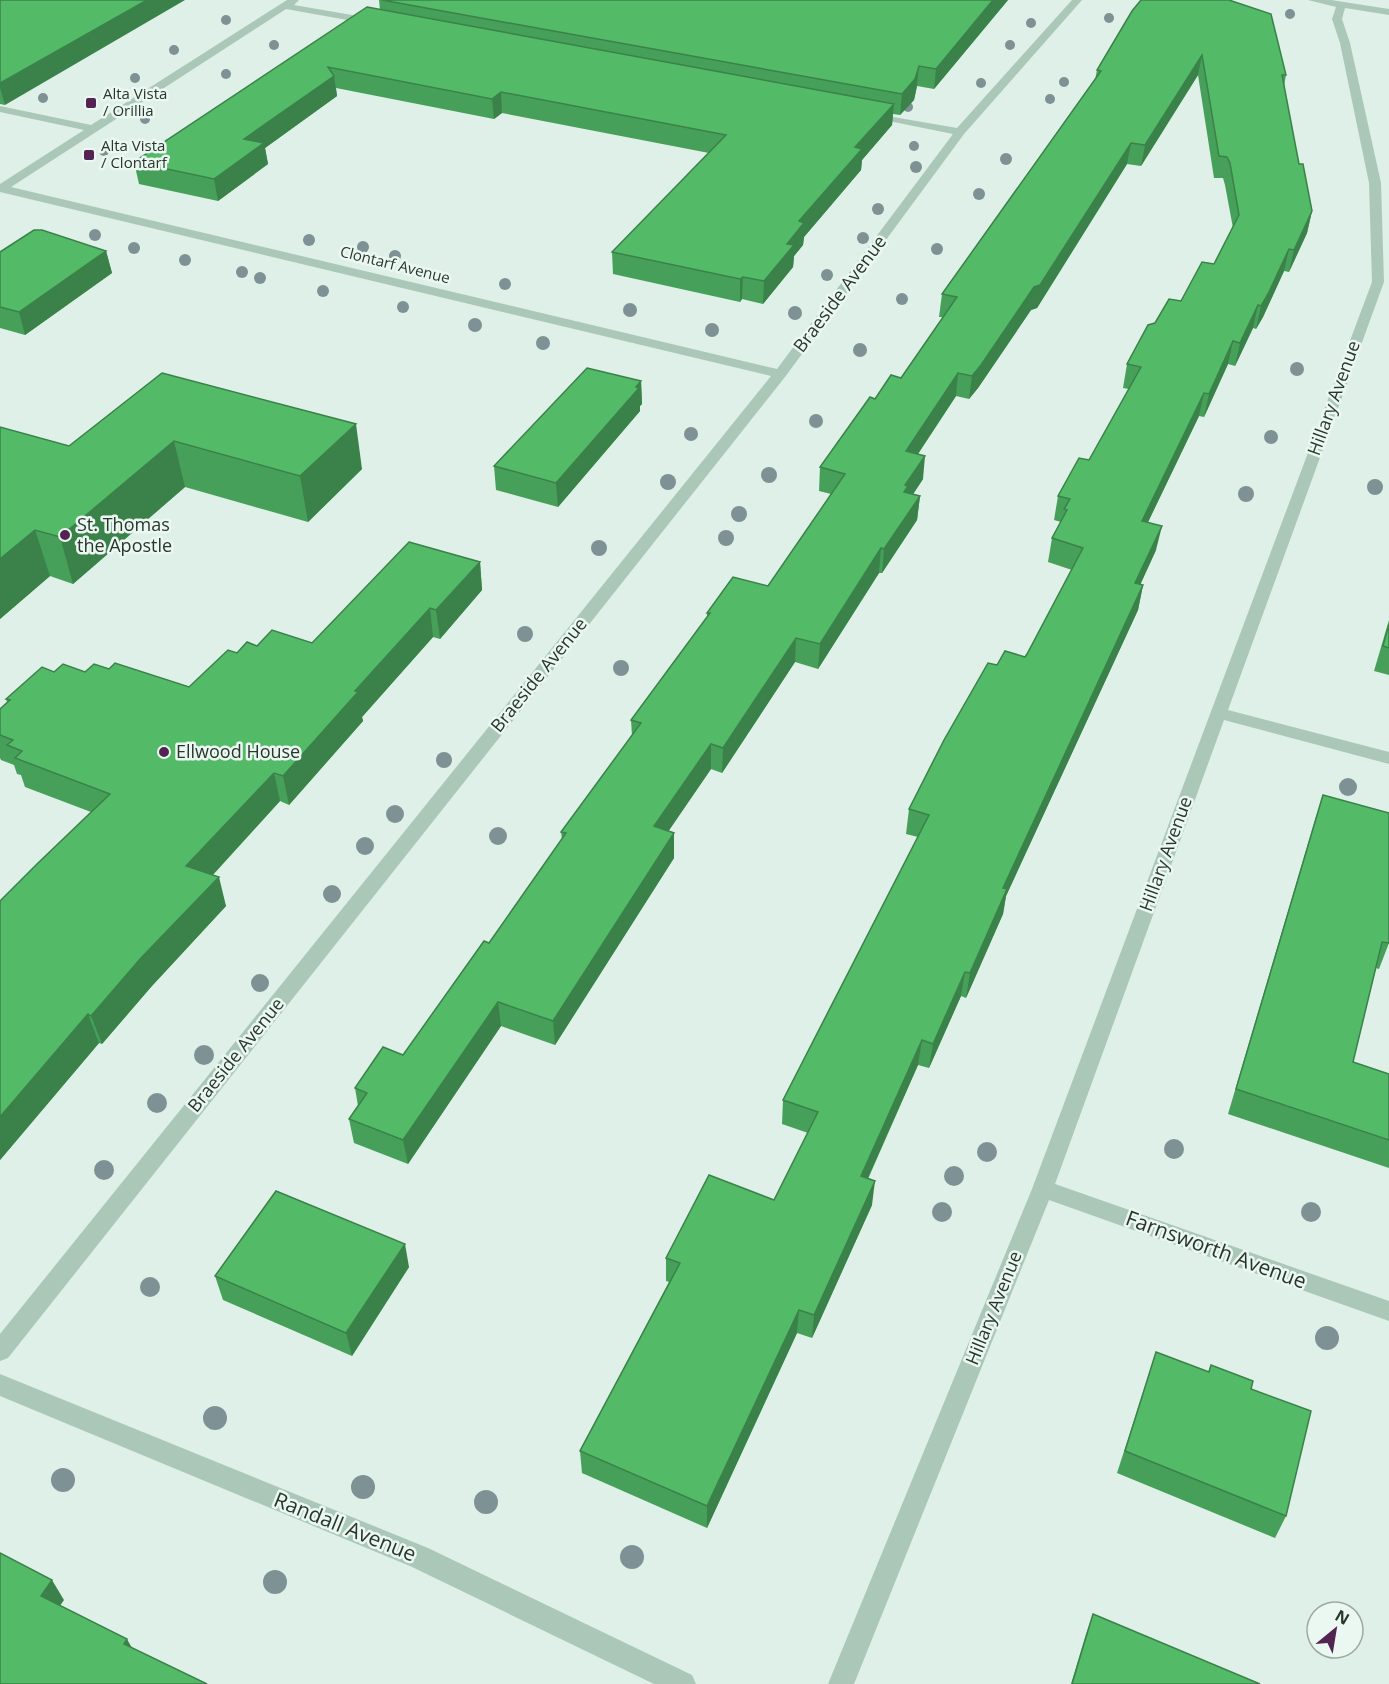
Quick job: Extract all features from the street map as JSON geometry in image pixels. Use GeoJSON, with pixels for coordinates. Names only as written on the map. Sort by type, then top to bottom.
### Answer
{"type":"FeatureCollection","features":[{"type":"Feature","properties":{"kind":"street","name":"Braeside Avenue"},"geometry":{"type":"LineString","coordinates":[[0,1351],[780,374],[960,132],[1077,0]]}},
{"type":"Feature","properties":{"kind":"street"},"geometry":{"type":"LineString","coordinates":[[1313,0],[1389,12]]}},
{"type":"Feature","properties":{"kind":"street"},"geometry":{"type":"LineString","coordinates":[[1,188],[290,3],[389,25]]}},
{"type":"Feature","properties":{"kind":"street","name":"Hillary Avenue"},"geometry":{"type":"LineString","coordinates":[[841,1684],[1043,1189],[1378,282],[1382,184],[1337,19],[1341,5]]}},
{"type":"Feature","properties":{"kind":"street"},"geometry":{"type":"LineString","coordinates":[[0,109],[93,129]]}},
{"type":"Feature","properties":{"kind":"street"},"geometry":{"type":"LineString","coordinates":[[855,112],[960,132]]}},
{"type":"Feature","properties":{"kind":"street","name":"Clontarf Avenue"},"geometry":{"type":"LineString","coordinates":[[1,188],[780,374]]}},
{"type":"Feature","properties":{"kind":"street"},"geometry":{"type":"LineString","coordinates":[[1217,713],[1389,758]]}},
{"type":"Feature","properties":{"kind":"street","name":"Farnsworth Avenue"},"geometry":{"type":"LineString","coordinates":[[1043,1189],[1389,1311]]}},
{"type":"Feature","properties":{"kind":"street","name":"Randall Avenue"},"geometry":{"type":"LineString","coordinates":[[0,1385],[419,1557],[683,1684]]}},
{"type":"Feature","properties":{"kind":"building"},"geometry":{"type":"Polygon","coordinates":[[[0,0],[147,0],[0,83],[0,0]]]}},
{"type":"Feature","properties":{"kind":"building"},"geometry":{"type":"Polygon","coordinates":[[[382,0],[993,0],[936,69],[919,66],[915,79],[902,94],[382,0]]]}},
{"type":"Feature","properties":{"kind":"building"},"geometry":{"type":"Polygon","coordinates":[[[1141,0],[1229,0],[1271,14],[1286,75],[1282,75],[1299,164],[1303,164],[1312,211],[1294,250],[1289,249],[1268,294],[1261,306],[1258,305],[1240,343],[1233,341],[1209,394],[1204,393],[1142,521],[1162,526],[1135,583],[1143,585],[1003,888],[1007,889],[970,973],[965,972],[933,1044],[922,1040],[861,1176],[875,1181],[814,1315],[799,1310],[707,1506],[580,1451],[680,1263],[666,1258],[709,1175],[774,1200],[818,1112],[783,1100],[929,815],[909,809],[944,740],[988,663],[997,665],[1005,651],[1025,657],[1027,654],[1083,548],[1052,538],[1067,510],[1064,509],[1070,499],[1058,496],[1079,458],[1089,460],[1141,367],[1127,364],[1148,325],[1155,323],[1169,299],[1181,301],[1202,262],[1214,264],[1239,215],[1230,163],[1227,157],[1219,156],[1202,55],[1145,145],[1131,143],[1040,285],[1034,287],[981,365],[972,376],[958,373],[906,451],[925,456],[905,485],[908,486],[904,492],[920,496],[884,549],[881,548],[820,644],[796,638],[723,748],[711,744],[654,826],[674,833],[553,1021],[498,1002],[403,1140],[349,1119],[367,1093],[355,1088],[383,1047],[403,1055],[484,941],[489,943],[566,833],[561,832],[641,723],[631,720],[710,613],[707,613],[733,577],[768,586],[845,474],[820,467],[870,397],[875,399],[891,375],[901,378],[957,297],[942,294],[1101,71],[1097,70],[1141,0]]]}},
{"type":"Feature","properties":{"kind":"building"},"geometry":{"type":"Polygon","coordinates":[[[367,7],[894,104],[855,147],[862,149],[799,221],[804,223],[787,244],[794,245],[764,281],[743,277],[740,279],[612,252],[726,135],[501,92],[492,99],[328,67],[334,76],[244,139],[264,143],[214,179],[134,162],[367,7]]]}},
{"type":"Feature","properties":{"kind":"building"},"geometry":{"type":"Polygon","coordinates":[[[34,230],[42,230],[106,251],[19,312],[0,307],[0,252],[34,230]]]}},
{"type":"Feature","properties":{"kind":"building"},"geometry":{"type":"Polygon","coordinates":[[[587,368],[641,381],[636,387],[639,388],[556,483],[494,466],[587,368]]]}},
{"type":"Feature","properties":{"kind":"building"},"geometry":{"type":"Polygon","coordinates":[[[162,373],[356,424],[300,476],[174,441],[60,537],[35,530],[0,559],[0,427],[69,446],[162,373]]]}},
{"type":"Feature","properties":{"kind":"building"},"geometry":{"type":"Polygon","coordinates":[[[409,542],[480,562],[436,610],[430,608],[283,776],[274,773],[186,866],[219,877],[141,958],[91,1016],[88,1014],[0,1117],[0,901],[110,794],[15,758],[22,751],[7,745],[13,740],[0,735],[0,709],[10,700],[6,699],[42,667],[54,672],[63,664],[85,672],[94,664],[109,669],[115,663],[189,687],[228,650],[237,653],[247,642],[257,646],[272,630],[312,643],[409,542]]]}},
{"type":"Feature","properties":{"kind":"building"},"geometry":{"type":"Polygon","coordinates":[[[1389,624],[1389,648],[1383,646],[1389,624]]]}},
{"type":"Feature","properties":{"kind":"building"},"geometry":{"type":"Polygon","coordinates":[[[1323,795],[1389,813],[1389,943],[1382,942],[1353,1062],[1389,1074],[1389,1140],[1236,1089],[1323,795]]]}},
{"type":"Feature","properties":{"kind":"building"},"geometry":{"type":"Polygon","coordinates":[[[276,1191],[405,1244],[346,1333],[215,1276],[276,1191]]]}},
{"type":"Feature","properties":{"kind":"building"},"geometry":{"type":"Polygon","coordinates":[[[1156,1352],[1209,1372],[1211,1365],[1253,1381],[1251,1389],[1311,1411],[1286,1516],[1125,1451],[1156,1352]]]}},
{"type":"Feature","properties":{"kind":"building"},"geometry":{"type":"Polygon","coordinates":[[[0,1553],[52,1580],[41,1596],[127,1639],[124,1644],[207,1684],[0,1684],[0,1553]]]}},
{"type":"Feature","properties":{"kind":"building"},"geometry":{"type":"Polygon","coordinates":[[[1093,1614],[1260,1684],[1072,1684],[1093,1614]]]}},
{"type":"Feature","properties":{"kind":"place","name":"Alta Vista / Orillia"},"geometry":{"type":"Point","coordinates":[91,103]}},
{"type":"Feature","properties":{"kind":"place","name":"Alta Vista / Clontarf"},"geometry":{"type":"Point","coordinates":[89,155]}},
{"type":"Feature","properties":{"kind":"place","name":"St. Thomas the Apostle"},"geometry":{"type":"Point","coordinates":[65,535]}},
{"type":"Feature","properties":{"kind":"place","name":"Ellwood House"},"geometry":{"type":"Point","coordinates":[164,752]}}]}
